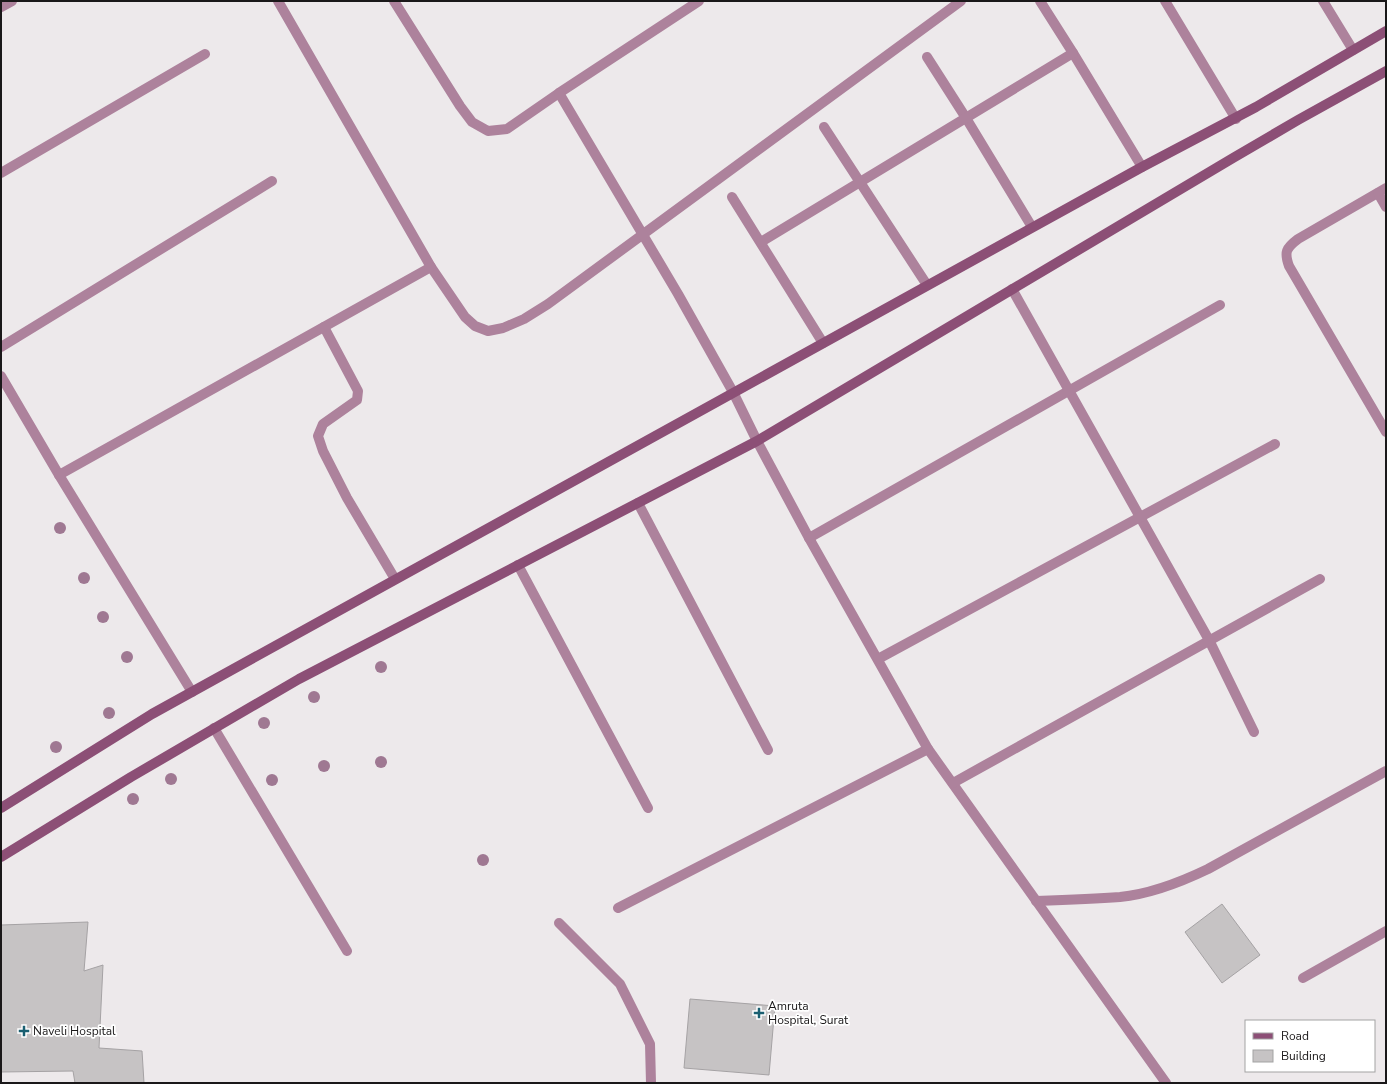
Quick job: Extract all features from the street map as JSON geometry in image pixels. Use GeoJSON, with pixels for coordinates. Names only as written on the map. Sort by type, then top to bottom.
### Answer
{"type":"FeatureCollection","features":[{"type":"Feature","properties":{"kind":"street"},"geometry":{"type":"LineString","coordinates":[[1,7],[12,1]]}},
{"type":"Feature","properties":{"kind":"street"},"geometry":{"type":"LineString","coordinates":[[278,1],[431,267],[465,317],[475,326],[488,331],[503,328],[524,319],[548,304],[961,1]]}},
{"type":"Feature","properties":{"kind":"street"},"geometry":{"type":"LineString","coordinates":[[394,1],[460,106],[472,122],[488,131],[506,129],[558,93],[699,1]]}},
{"type":"Feature","properties":{"kind":"street"},"geometry":{"type":"LineString","coordinates":[[1040,1],[1142,167]]}},
{"type":"Feature","properties":{"kind":"street"},"geometry":{"type":"LineString","coordinates":[[1165,1],[1236,118]]}},
{"type":"Feature","properties":{"kind":"street"},"geometry":{"type":"LineString","coordinates":[[1323,1],[1353,50]]}},
{"type":"Feature","properties":{"kind":"street"},"geometry":{"type":"LineString","coordinates":[[1,808],[152,714],[1032,227],[1236,118],[1386,31]]}},
{"type":"Feature","properties":{"kind":"street"},"geometry":{"type":"LineString","coordinates":[[1,173],[204,54]]}},
{"type":"Feature","properties":{"kind":"street"},"geometry":{"type":"LineString","coordinates":[[761,242],[1073,54]]}},
{"type":"Feature","properties":{"kind":"street"},"geometry":{"type":"LineString","coordinates":[[927,57],[1032,227]]}},
{"type":"Feature","properties":{"kind":"street"},"geometry":{"type":"LineString","coordinates":[[1,857],[130,777],[299,679],[757,441],[1285,128],[1386,71]]}},
{"type":"Feature","properties":{"kind":"street"},"geometry":{"type":"LineString","coordinates":[[558,93],[678,294],[734,392],[757,441],[809,538],[928,748],[1166,1083]]}},
{"type":"Feature","properties":{"kind":"street"},"geometry":{"type":"LineString","coordinates":[[824,127],[927,285]]}},
{"type":"Feature","properties":{"kind":"street"},"geometry":{"type":"LineString","coordinates":[[1,347],[272,181]]}},
{"type":"Feature","properties":{"kind":"street"},"geometry":{"type":"LineString","coordinates":[[1386,207],[1382,191],[1298,239],[1290,244],[1286,250],[1286,257],[1289,266],[1386,432]]}},
{"type":"Feature","properties":{"kind":"street"},"geometry":{"type":"LineString","coordinates":[[732,197],[823,343]]}},
{"type":"Feature","properties":{"kind":"street"},"geometry":{"type":"LineString","coordinates":[[59,475],[431,267]]}},
{"type":"Feature","properties":{"kind":"street"},"geometry":{"type":"LineString","coordinates":[[1012,289],[1209,640],[1254,732]]}},
{"type":"Feature","properties":{"kind":"street"},"geometry":{"type":"LineString","coordinates":[[809,538],[1220,305]]}},
{"type":"Feature","properties":{"kind":"street"},"geometry":{"type":"LineString","coordinates":[[324,327],[358,391],[357,400],[323,424],[318,436],[322,452],[395,580]]}},
{"type":"Feature","properties":{"kind":"street"},"geometry":{"type":"LineString","coordinates":[[1,376],[59,475],[192,692]]}},
{"type":"Feature","properties":{"kind":"street"},"geometry":{"type":"LineString","coordinates":[[878,659],[1276,444]]}},
{"type":"Feature","properties":{"kind":"street"},"geometry":{"type":"LineString","coordinates":[[638,503],[768,750]]}},
{"type":"Feature","properties":{"kind":"street"},"geometry":{"type":"LineString","coordinates":[[518,565],[648,808]]}},
{"type":"Feature","properties":{"kind":"street"},"geometry":{"type":"LineString","coordinates":[[953,783],[1320,579]]}},
{"type":"Feature","properties":{"kind":"street"},"geometry":{"type":"LineString","coordinates":[[214,728],[347,951]]}},
{"type":"Feature","properties":{"kind":"street"},"geometry":{"type":"LineString","coordinates":[[618,908],[928,748]]}},
{"type":"Feature","properties":{"kind":"street"},"geometry":{"type":"LineString","coordinates":[[1036,901],[1121,896],[1156,890],[1189,878],[1386,771]]}},
{"type":"Feature","properties":{"kind":"street"},"geometry":{"type":"LineString","coordinates":[[559,923],[620,984],[650,1044],[651,1083]]}},
{"type":"Feature","properties":{"kind":"street"},"geometry":{"type":"LineString","coordinates":[[1303,978],[1386,931]]}},
{"type":"Feature","properties":{"kind":"building"},"geometry":{"type":"Polygon","coordinates":[[[1222,904],[1260,955],[1222,983],[1185,932],[1222,904]]]}},
{"type":"Feature","properties":{"kind":"building"},"geometry":{"type":"Polygon","coordinates":[[[88,922],[84,971],[103,965],[99,1048],[142,1051],[144,1083],[75,1083],[73,1071],[1,1072],[1,925],[88,922]]]}},
{"type":"Feature","properties":{"kind":"building"},"geometry":{"type":"Polygon","coordinates":[[[690,999],[775,1006],[769,1075],[684,1068],[690,999]]]}},
{"type":"Feature","properties":{"kind":"place","name":"Amruta Hospital, Surat"},"geometry":{"type":"Point","coordinates":[759,1013]}},
{"type":"Feature","properties":{"kind":"place","name":"Naveli Hospital"},"geometry":{"type":"Point","coordinates":[24,1031]}}]}
